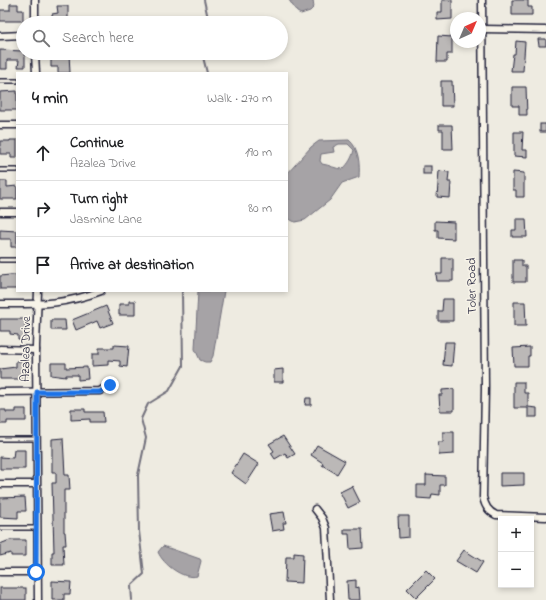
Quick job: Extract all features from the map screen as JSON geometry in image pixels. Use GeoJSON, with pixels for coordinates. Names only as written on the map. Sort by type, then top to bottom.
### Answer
{"type":"FeatureCollection","features":[{"type":"Feature","properties":{"kind":"street"},"geometry":{"type":"LineString","coordinates":[[35,0],[35,16]]}},
{"type":"Feature","properties":{"kind":"street","name":"Toler Road"},"geometry":{"type":"LineString","coordinates":[[482,0],[482,12]]}},
{"type":"Feature","properties":{"kind":"street"},"geometry":{"type":"LineString","coordinates":[[486,29],[546,30]]}},
{"type":"Feature","properties":{"kind":"street"},"geometry":{"type":"LineString","coordinates":[[0,36],[16,35]]}},
{"type":"Feature","properties":{"kind":"street","name":"Toler Road"},"geometry":{"type":"LineString","coordinates":[[482,48],[485,388],[483,497],[484,504],[489,511],[496,515],[546,517]]}},
{"type":"Feature","properties":{"kind":"street"},"geometry":{"type":"LineString","coordinates":[[35,60],[36,72]]}},
{"type":"Feature","properties":{"kind":"street"},"geometry":{"type":"LineString","coordinates":[[0,125],[16,125]]}},
{"type":"Feature","properties":{"kind":"street"},"geometry":{"type":"LineString","coordinates":[[0,212],[16,212]]}},
{"type":"Feature","properties":{"kind":"street","name":"Azalea Drive"},"geometry":{"type":"LineString","coordinates":[[38,292],[36,350],[36,572],[38,600]]}},
{"type":"Feature","properties":{"kind":"street"},"geometry":{"type":"LineString","coordinates":[[0,304],[60,303],[98,292]]}},
{"type":"Feature","properties":{"kind":"street"},"geometry":{"type":"LineString","coordinates":[[0,349],[36,350]]}},
{"type":"Feature","properties":{"kind":"street"},"geometry":{"type":"LineString","coordinates":[[0,392],[100,392],[110,385]]}},
{"type":"Feature","properties":{"kind":"street"},"geometry":{"type":"LineString","coordinates":[[0,484],[36,484]]}},
{"type":"Feature","properties":{"kind":"street"},"geometry":{"type":"LineString","coordinates":[[315,510],[322,518],[326,528],[330,600]]}},
{"type":"Feature","properties":{"kind":"street"},"geometry":{"type":"LineString","coordinates":[[0,572],[36,572]]}},
{"type":"Feature","properties":{"kind":"lane"},"geometry":{"type":"LineString","coordinates":[[0,81],[16,81]]}},
{"type":"Feature","properties":{"kind":"lane"},"geometry":{"type":"LineString","coordinates":[[0,170],[16,170]]}},
{"type":"Feature","properties":{"kind":"lane"},"geometry":{"type":"LineString","coordinates":[[0,260],[16,260]]}},
{"type":"Feature","properties":{"kind":"lane"},"geometry":{"type":"LineString","coordinates":[[0,439],[37,439]]}},
{"type":"Feature","properties":{"kind":"lane"},"geometry":{"type":"LineString","coordinates":[[0,528],[36,528]]}},
{"type":"Feature","properties":{"kind":"shaded area"},"geometry":{"type":"Polygon","coordinates":[[[289,0],[313,0],[314,7],[310,11],[301,14],[297,12],[289,0]]]}},
{"type":"Feature","properties":{"kind":"shaded area"},"geometry":{"type":"Polygon","coordinates":[[[349,140],[357,152],[359,177],[342,183],[330,200],[305,220],[295,222],[288,218],[288,173],[311,147],[319,141],[349,140]],[[339,144],[333,147],[334,152],[321,154],[320,161],[322,164],[343,169],[350,160],[354,150],[348,144],[339,144]]]}},
{"type":"Feature","properties":{"kind":"shaded area"},"geometry":{"type":"Polygon","coordinates":[[[198,292],[224,292],[213,356],[210,362],[200,360],[195,349],[198,292]]]}},
{"type":"Feature","properties":{"kind":"shaded area"},"geometry":{"type":"Polygon","coordinates":[[[163,546],[200,559],[201,561],[197,576],[186,576],[169,566],[158,552],[163,546]]]}},
{"type":"Feature","properties":{"kind":"building"},"geometry":{"type":"Polygon","coordinates":[[[442,0],[452,0],[452,12],[450,12],[450,19],[437,20],[437,12],[442,12],[442,0]]]}},
{"type":"Feature","properties":{"kind":"building"},"geometry":{"type":"Polygon","coordinates":[[[512,0],[528,0],[528,7],[532,7],[532,15],[512,15],[512,0]]]}},
{"type":"Feature","properties":{"kind":"building"},"geometry":{"type":"Polygon","coordinates":[[[10,4],[18,4],[18,10],[23,10],[23,16],[16,16],[16,21],[0,21],[0,10],[10,10],[10,4]]]}},
{"type":"Feature","properties":{"kind":"building"},"geometry":{"type":"Polygon","coordinates":[[[57,6],[68,6],[68,16],[52,16],[52,14],[58,13],[57,6]]]}},
{"type":"Feature","properties":{"kind":"building"},"geometry":{"type":"Polygon","coordinates":[[[438,36],[450,37],[450,48],[452,48],[452,54],[447,54],[447,62],[437,62],[438,36]]]}},
{"type":"Feature","properties":{"kind":"building"},"geometry":{"type":"Polygon","coordinates":[[[538,39],[546,39],[546,46],[539,46],[538,39]]]}},
{"type":"Feature","properties":{"kind":"building"},"geometry":{"type":"Polygon","coordinates":[[[516,41],[525,42],[523,71],[511,71],[516,41]]]}},
{"type":"Feature","properties":{"kind":"building"},"geometry":{"type":"Polygon","coordinates":[[[0,50],[16,51],[16,60],[7,60],[7,69],[0,69],[0,50]]]}},
{"type":"Feature","properties":{"kind":"building"},"geometry":{"type":"Polygon","coordinates":[[[19,60],[25,60],[25,67],[18,67],[19,60]]]}},
{"type":"Feature","properties":{"kind":"building"},"geometry":{"type":"Polygon","coordinates":[[[51,60],[69,60],[70,72],[58,72],[58,67],[51,67],[51,60]]]}},
{"type":"Feature","properties":{"kind":"building"},"geometry":{"type":"Polygon","coordinates":[[[441,81],[452,81],[453,106],[441,106],[441,81]]]}},
{"type":"Feature","properties":{"kind":"building"},"geometry":{"type":"Polygon","coordinates":[[[512,87],[526,87],[527,115],[519,115],[519,106],[512,106],[512,87]]]}},
{"type":"Feature","properties":{"kind":"building"},"geometry":{"type":"Polygon","coordinates":[[[16,91],[16,110],[0,110],[0,92],[16,91]]]}},
{"type":"Feature","properties":{"kind":"building"},"geometry":{"type":"Polygon","coordinates":[[[540,124],[546,124],[546,132],[540,132],[540,124]]]}},
{"type":"Feature","properties":{"kind":"building"},"geometry":{"type":"Polygon","coordinates":[[[439,125],[452,125],[453,149],[443,149],[443,130],[439,130],[439,125]]]}},
{"type":"Feature","properties":{"kind":"building"},"geometry":{"type":"Polygon","coordinates":[[[514,132],[523,132],[522,150],[527,150],[527,157],[514,156],[514,132]]]}},
{"type":"Feature","properties":{"kind":"building"},"geometry":{"type":"Polygon","coordinates":[[[16,140],[16,158],[11,158],[11,154],[0,154],[0,141],[16,140]]]}},
{"type":"Feature","properties":{"kind":"building"},"geometry":{"type":"Polygon","coordinates":[[[423,166],[431,166],[431,174],[423,174],[423,166]]]}},
{"type":"Feature","properties":{"kind":"building"},"geometry":{"type":"Polygon","coordinates":[[[439,171],[449,172],[448,182],[451,182],[450,198],[437,197],[439,171]]]}},
{"type":"Feature","properties":{"kind":"building"},"geometry":{"type":"Polygon","coordinates":[[[513,172],[524,173],[524,197],[516,197],[516,190],[513,190],[513,172]]]}},
{"type":"Feature","properties":{"kind":"building"},"geometry":{"type":"Polygon","coordinates":[[[0,181],[7,181],[7,187],[16,186],[16,199],[0,199],[0,181]]]}},
{"type":"Feature","properties":{"kind":"building"},"geometry":{"type":"Polygon","coordinates":[[[516,219],[526,219],[527,237],[512,237],[512,230],[516,230],[516,219]]]}},
{"type":"Feature","properties":{"kind":"building"},"geometry":{"type":"Polygon","coordinates":[[[435,221],[454,222],[454,239],[438,238],[438,230],[435,230],[435,221]]]}},
{"type":"Feature","properties":{"kind":"building"},"geometry":{"type":"Polygon","coordinates":[[[0,230],[16,231],[16,247],[11,247],[11,239],[0,239],[0,230]]]}},
{"type":"Feature","properties":{"kind":"building"},"geometry":{"type":"Polygon","coordinates":[[[442,258],[453,258],[453,281],[437,281],[436,274],[442,274],[442,258]]]}},
{"type":"Feature","properties":{"kind":"building"},"geometry":{"type":"Polygon","coordinates":[[[513,260],[522,260],[522,266],[526,266],[526,282],[513,282],[513,260]]]}},
{"type":"Feature","properties":{"kind":"building"},"geometry":{"type":"Polygon","coordinates":[[[16,275],[16,289],[0,289],[0,276],[16,275]]]}},
{"type":"Feature","properties":{"kind":"building"},"geometry":{"type":"Polygon","coordinates":[[[443,299],[453,299],[453,321],[438,321],[438,311],[442,311],[443,299]]]}},
{"type":"Feature","properties":{"kind":"building"},"geometry":{"type":"Polygon","coordinates":[[[129,301],[135,301],[135,315],[119,315],[119,304],[129,304],[129,301]]]}},
{"type":"Feature","properties":{"kind":"building"},"geometry":{"type":"Polygon","coordinates":[[[514,302],[525,302],[526,326],[514,326],[514,302]]]}},
{"type":"Feature","properties":{"kind":"building"},"geometry":{"type":"Polygon","coordinates":[[[106,306],[113,323],[100,328],[97,321],[76,330],[72,320],[106,306]]]}},
{"type":"Feature","properties":{"kind":"building"},"geometry":{"type":"Polygon","coordinates":[[[0,319],[25,319],[25,340],[18,340],[18,335],[10,334],[10,331],[0,331],[0,319]]]}},
{"type":"Feature","properties":{"kind":"building"},"geometry":{"type":"Polygon","coordinates":[[[51,320],[65,320],[66,330],[51,330],[51,320]]]}},
{"type":"Feature","properties":{"kind":"building"},"geometry":{"type":"Polygon","coordinates":[[[445,342],[454,342],[452,366],[443,365],[445,342]]]}},
{"type":"Feature","properties":{"kind":"building"},"geometry":{"type":"Polygon","coordinates":[[[114,345],[129,346],[127,367],[120,366],[120,361],[108,360],[108,365],[92,366],[92,354],[99,354],[99,348],[114,348],[114,345]]]}},
{"type":"Feature","properties":{"kind":"building"},"geometry":{"type":"Polygon","coordinates":[[[530,347],[528,366],[514,366],[513,348],[530,347]]]}},
{"type":"Feature","properties":{"kind":"building"},"geometry":{"type":"Polygon","coordinates":[[[16,361],[26,361],[26,379],[0,379],[0,369],[16,367],[16,361]]]}},
{"type":"Feature","properties":{"kind":"building"},"geometry":{"type":"Polygon","coordinates":[[[51,363],[66,363],[66,368],[87,367],[88,379],[78,380],[78,375],[66,375],[66,377],[51,375],[51,363]]]}},
{"type":"Feature","properties":{"kind":"building"},"geometry":{"type":"Polygon","coordinates":[[[283,369],[283,382],[274,382],[274,370],[283,369]]]}},
{"type":"Feature","properties":{"kind":"building"},"geometry":{"type":"Polygon","coordinates":[[[514,382],[524,382],[524,393],[528,393],[528,407],[537,408],[537,417],[528,417],[528,408],[514,408],[514,382]]]}},
{"type":"Feature","properties":{"kind":"building"},"geometry":{"type":"Polygon","coordinates":[[[454,389],[454,411],[440,411],[439,395],[442,395],[442,390],[454,389]]]}},
{"type":"Feature","properties":{"kind":"building"},"geometry":{"type":"Polygon","coordinates":[[[306,398],[311,398],[311,405],[305,405],[306,398]]]}},
{"type":"Feature","properties":{"kind":"building"},"geometry":{"type":"Polygon","coordinates":[[[16,409],[26,409],[26,421],[7,421],[7,424],[0,424],[0,410],[6,410],[6,412],[16,412],[16,409]]]}},
{"type":"Feature","properties":{"kind":"building"},"geometry":{"type":"Polygon","coordinates":[[[71,409],[85,409],[85,412],[103,412],[104,422],[90,422],[90,419],[71,420],[71,409]]]}},
{"type":"Feature","properties":{"kind":"building"},"geometry":{"type":"Polygon","coordinates":[[[443,432],[454,432],[454,454],[439,455],[438,442],[443,442],[443,432]]]}},
{"type":"Feature","properties":{"kind":"building"},"geometry":{"type":"Polygon","coordinates":[[[283,436],[295,454],[288,458],[285,453],[275,459],[271,453],[274,451],[269,444],[283,436]]]}},
{"type":"Feature","properties":{"kind":"building"},"geometry":{"type":"Polygon","coordinates":[[[63,438],[65,475],[69,475],[70,490],[64,490],[64,532],[66,545],[63,545],[64,565],[52,565],[52,552],[54,552],[52,483],[56,483],[56,472],[52,472],[52,439],[63,438]]]}},
{"type":"Feature","properties":{"kind":"building"},"geometry":{"type":"Polygon","coordinates":[[[317,445],[345,461],[337,474],[322,465],[323,463],[311,455],[317,445]]]}},
{"type":"Feature","properties":{"kind":"building"},"geometry":{"type":"Polygon","coordinates":[[[14,450],[25,450],[25,469],[0,469],[0,457],[13,458],[14,450]]]}},
{"type":"Feature","properties":{"kind":"building"},"geometry":{"type":"Polygon","coordinates":[[[243,454],[259,464],[246,484],[231,473],[243,454]]]}},
{"type":"Feature","properties":{"kind":"building"},"geometry":{"type":"Polygon","coordinates":[[[500,473],[524,473],[524,485],[500,486],[500,473]]]}},
{"type":"Feature","properties":{"kind":"building"},"geometry":{"type":"Polygon","coordinates":[[[426,475],[445,476],[445,485],[440,485],[440,495],[432,494],[431,499],[417,498],[417,485],[426,485],[426,475]]]}},
{"type":"Feature","properties":{"kind":"building"},"geometry":{"type":"Polygon","coordinates":[[[352,486],[360,502],[348,508],[340,492],[352,486]]]}},
{"type":"Feature","properties":{"kind":"building"},"geometry":{"type":"Polygon","coordinates":[[[25,497],[26,511],[18,511],[18,518],[0,517],[0,498],[25,497]]]}},
{"type":"Feature","properties":{"kind":"building"},"geometry":{"type":"Polygon","coordinates":[[[284,512],[286,523],[283,523],[284,529],[272,531],[269,514],[284,512]]]}},
{"type":"Feature","properties":{"kind":"building"},"geometry":{"type":"Polygon","coordinates":[[[398,516],[409,516],[409,537],[399,538],[398,516]]]}},
{"type":"Feature","properties":{"kind":"building"},"geometry":{"type":"Polygon","coordinates":[[[344,529],[362,529],[363,548],[350,549],[349,534],[344,534],[344,529]]]}},
{"type":"Feature","properties":{"kind":"building"},"geometry":{"type":"Polygon","coordinates":[[[10,540],[26,540],[26,556],[11,556],[11,553],[0,556],[0,544],[10,540]]]}},
{"type":"Feature","properties":{"kind":"building"},"geometry":{"type":"Polygon","coordinates":[[[464,550],[483,562],[476,573],[456,561],[464,550]]]}},
{"type":"Feature","properties":{"kind":"building"},"geometry":{"type":"Polygon","coordinates":[[[294,553],[303,554],[302,583],[285,582],[286,557],[294,557],[294,553]]]}},
{"type":"Feature","properties":{"kind":"building"},"geometry":{"type":"Polygon","coordinates":[[[426,570],[435,579],[416,598],[407,589],[426,570]]]}},
{"type":"Feature","properties":{"kind":"building"},"geometry":{"type":"Polygon","coordinates":[[[356,580],[356,588],[359,587],[360,600],[348,600],[347,581],[356,580]]]}},
{"type":"Feature","properties":{"kind":"building"},"geometry":{"type":"Polygon","coordinates":[[[52,581],[71,582],[70,594],[64,594],[64,600],[52,600],[52,581]]]}},
{"type":"Feature","properties":{"kind":"building"},"geometry":{"type":"Polygon","coordinates":[[[0,588],[26,588],[26,600],[0,600],[0,588]]]}},
{"type":"Feature","properties":{"kind":"waterway"},"geometry":{"type":"LineString","coordinates":[[204,0],[207,16]]}},
{"type":"Feature","properties":{"kind":"waterway"},"geometry":{"type":"LineString","coordinates":[[204,60],[207,72]]}},
{"type":"Feature","properties":{"kind":"waterway"},"geometry":{"type":"LineString","coordinates":[[132,600],[131,586],[144,574],[139,531],[138,475],[146,438],[141,419],[148,404],[169,391],[183,366],[182,292]]}},
{"type":"Feature","properties":{"kind":"route"},"geometry":{"type":"LineString","coordinates":[[36,572],[37,392],[100,392],[110,385]]}}]}
